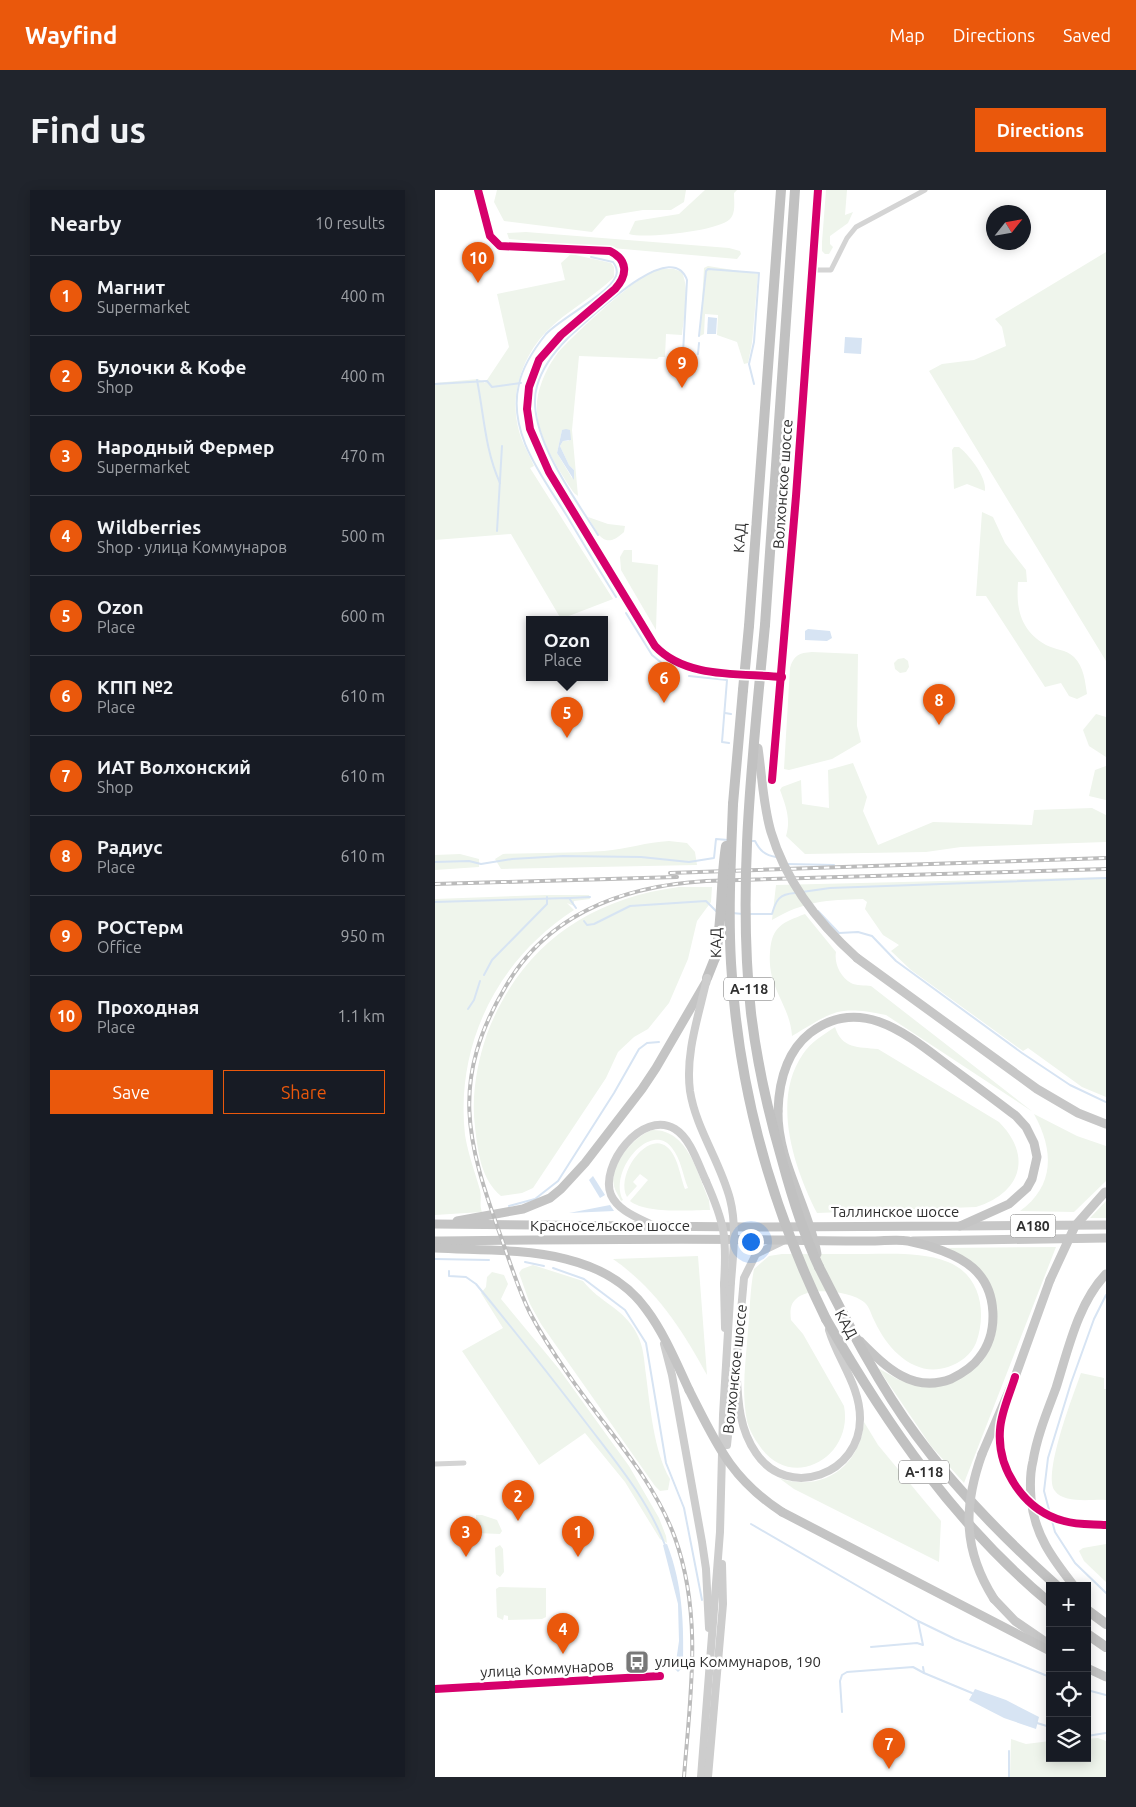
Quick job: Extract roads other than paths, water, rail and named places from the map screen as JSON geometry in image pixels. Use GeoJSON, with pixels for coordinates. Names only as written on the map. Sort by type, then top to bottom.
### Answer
{"type":"FeatureCollection","features":[{"type":"Feature","properties":{"kind":"highway","name":"КАД"},"geometry":{"type":"LineString","coordinates":[[781,190],[749,626],[733,804],[730,900],[731,962],[743,1068],[760,1144],[776,1199],[797,1257],[826,1319],[866,1388],[905,1446],[944,1497],[989,1546],[1046,1599]]}},
{"type":"Feature","properties":{"kind":"highway","name":"КАД"},"geometry":{"type":"LineString","coordinates":[[795,190],[765,625],[757,702],[746,899],[751,1012],[760,1072],[776,1142],[801,1225],[819,1267],[880,1380],[916,1434],[955,1485],[1053,1582]]}},
{"type":"Feature","properties":{"kind":"highway"},"geometry":{"type":"LineString","coordinates":[[440,1224],[481,1215],[523,1209],[556,1194],[585,1163],[657,1068],[707,978],[719,940],[723,866],[733,804]]}},
{"type":"Feature","properties":{"kind":"highway"},"geometry":{"type":"LineString","coordinates":[[819,1267],[816,1248],[796,1193],[783,1144],[778,1118],[779,1088],[793,1052],[803,1039],[818,1027],[837,1019],[853,1017],[882,1022],[907,1035],[1017,1116],[1026,1127],[1035,1143],[1037,1157],[1035,1169],[1027,1188],[1009,1204],[959,1226]]}},
{"type":"Feature","properties":{"kind":"highway","name":"Красносельское шоссе"},"geometry":{"type":"LineString","coordinates":[[440,1224],[685,1226]]}},
{"type":"Feature","properties":{"kind":"highway","name":"Таллинское шоссе"},"geometry":{"type":"LineString","coordinates":[[685,1226],[959,1226]]}},
{"type":"Feature","properties":{"kind":"highway","name":"Красносельское шоссе"},"geometry":{"type":"LineString","coordinates":[[435,1241],[741,1238],[785,1240]]}},
{"type":"Feature","properties":{"kind":"highway","name":"Таллинское шоссе"},"geometry":{"type":"LineString","coordinates":[[785,1240],[907,1241]]}},
{"type":"Feature","properties":{"kind":"highway"},"geometry":{"type":"LineString","coordinates":[[858,1339],[885,1366],[899,1376],[922,1383],[939,1382],[959,1375],[979,1359],[987,1345],[994,1316],[991,1298],[985,1283],[974,1269],[953,1256],[907,1241]]}},
{"type":"Feature","properties":{"kind":"highway"},"geometry":{"type":"LineString","coordinates":[[435,1248],[559,1256],[587,1265],[619,1281],[645,1307],[656,1323],[727,1462],[742,1481],[760,1498],[782,1512],[1046,1649]]}},
{"type":"Feature","properties":{"kind":"highway"},"geometry":{"type":"LineString","coordinates":[[1091,1614],[1106,1624]]}},
{"type":"Feature","properties":{"kind":"highway"},"geometry":{"type":"LineString","coordinates":[[1091,1637],[1106,1647]]}},
{"type":"Feature","properties":{"kind":"highway"},"geometry":{"type":"LineString","coordinates":[[1091,1669],[1106,1676]]}},
{"type":"Feature","properties":{"kind":"main road"},"geometry":{"type":"LineString","coordinates":[[757,702],[758,748],[765,804],[771,831],[788,874],[828,930],[857,958],[1037,1089],[1078,1113],[1106,1124]]}},
{"type":"Feature","properties":{"kind":"main road"},"geometry":{"type":"LineString","coordinates":[[707,978],[692,1042],[689,1065],[690,1090],[695,1113],[730,1198],[734,1216],[728,1283]]}},
{"type":"Feature","properties":{"kind":"main road"},"geometry":{"type":"LineString","coordinates":[[654,1226],[627,1212],[617,1204],[611,1194],[610,1173],[619,1155],[635,1134],[652,1125],[664,1125],[674,1129],[688,1144],[725,1227],[728,1283]]}},
{"type":"Feature","properties":{"kind":"main road"},"geometry":{"type":"LineString","coordinates":[[1046,1642],[1015,1621],[994,1599],[980,1573],[969,1532],[970,1492],[982,1454],[1015,1378],[1050,1280],[1075,1226],[1105,1191]]}},
{"type":"Feature","properties":{"kind":"main road","name":"Таллинское шоссе"},"geometry":{"type":"LineString","coordinates":[[959,1226],[1106,1225]]}},
{"type":"Feature","properties":{"kind":"main road","name":"Таллинское шоссе"},"geometry":{"type":"LineString","coordinates":[[907,1241],[1106,1238]]}},
{"type":"Feature","properties":{"kind":"main road","name":"Волхонское шоссе"},"geometry":{"type":"LineString","coordinates":[[708,1777],[710,1669],[732,1389],[737,1362],[744,1278],[756,1254],[785,1240]]}},
{"type":"Feature","properties":{"kind":"main road"},"geometry":{"type":"LineString","coordinates":[[1070,1582],[1053,1561],[1042,1542],[1035,1524],[1030,1481],[1037,1443],[1077,1325],[1090,1295],[1106,1274]]}},
{"type":"Feature","properties":{"kind":"main road","name":"Волхонское шоссе"},"geometry":{"type":"LineString","coordinates":[[721,1519],[728,1283]]}},
{"type":"Feature","properties":{"kind":"main road"},"geometry":{"type":"LineString","coordinates":[[737,1362],[740,1417],[747,1438],[757,1454],[766,1464],[785,1476],[807,1479],[829,1472],[847,1457],[854,1447],[860,1420],[857,1396],[835,1348],[826,1319]]}},
{"type":"Feature","properties":{"kind":"main road"},"geometry":{"type":"LineString","coordinates":[[656,1323],[667,1351],[702,1542],[706,1569],[710,1669],[718,1670]]}},
{"type":"Feature","properties":{"kind":"main road","name":"Волхонское шоссе"},"geometry":{"type":"LineString","coordinates":[[701,1777],[707,1751],[718,1670],[723,1604],[720,1532]]}},
{"type":"Feature","properties":{"kind":"street"},"geometry":{"type":"LineString","coordinates":[[478,190],[489,236],[500,246],[609,252],[617,255],[625,267],[623,280],[615,289],[561,335],[539,360],[529,387],[527,409],[530,429],[549,472],[655,646],[671,660],[691,668],[782,676]]}},
{"type":"Feature","properties":{"kind":"street","name":"Волхонское шоссе"},"geometry":{"type":"LineString","coordinates":[[772,780],[782,676],[818,190]]}},
{"type":"Feature","properties":{"kind":"street"},"geometry":{"type":"LineString","coordinates":[[812,270],[831,270],[847,238],[856,227],[925,190]]}},
{"type":"Feature","properties":{"kind":"street"},"geometry":{"type":"LineString","coordinates":[[1015,1378],[1000,1428],[1003,1457],[1014,1484],[1037,1509],[1054,1518],[1072,1523],[1106,1525]]}},
{"type":"Feature","properties":{"kind":"street"},"geometry":{"type":"LineString","coordinates":[[435,1464],[464,1463]]}},
{"type":"Feature","properties":{"kind":"street","name":"улица Коммунаров"},"geometry":{"type":"LineString","coordinates":[[435,1689],[660,1676]]}},
{"type":"Feature","properties":{"kind":"water"},"geometry":{"type":"Polygon","coordinates":[[[708,317],[717,318],[716,334],[707,334],[708,317]]]}},
{"type":"Feature","properties":{"kind":"water"},"geometry":{"type":"Polygon","coordinates":[[[845,337],[862,338],[861,354],[844,353],[845,337]]]}},
{"type":"Feature","properties":{"kind":"water"},"geometry":{"type":"Polygon","coordinates":[[[562,430],[570,430],[571,440],[563,441],[560,446],[569,465],[574,470],[574,480],[557,453],[562,430]]]}},
{"type":"Feature","properties":{"kind":"water"},"geometry":{"type":"Polygon","coordinates":[[[808,629],[830,631],[832,638],[827,641],[805,640],[805,631],[808,629]]]}},
{"type":"Feature","properties":{"kind":"water"},"geometry":{"type":"Polygon","coordinates":[[[593,1176],[605,1195],[600,1198],[589,1180],[593,1176]]]}},
{"type":"Feature","properties":{"kind":"water"},"geometry":{"type":"Polygon","coordinates":[[[610,1205],[614,1211],[569,1213],[610,1205]]]}},
{"type":"Feature","properties":{"kind":"water"},"geometry":{"type":"Polygon","coordinates":[[[667,1544],[676,1575],[681,1605],[683,1667],[678,1672],[675,1669],[679,1641],[678,1604],[663,1545],[667,1544]]]}},
{"type":"Feature","properties":{"kind":"water"},"geometry":{"type":"Polygon","coordinates":[[[975,1689],[1006,1700],[1039,1717],[1036,1729],[1004,1718],[969,1700],[975,1689]]]}},
{"type":"Feature","properties":{"kind":"waterway"},"geometry":{"type":"LineString","coordinates":[[591,257],[613,262],[617,272],[616,276],[604,291],[553,327],[533,351],[523,370],[519,384],[518,420],[523,437],[538,470],[616,597]]}},
{"type":"Feature","properties":{"kind":"waterway"},"geometry":{"type":"LineString","coordinates":[[598,535],[554,464],[538,423],[535,404],[537,386],[542,373],[563,343],[592,316],[629,286],[647,274],[664,268],[678,269],[687,280],[683,353]]}},
{"type":"Feature","properties":{"kind":"waterway"},"geometry":{"type":"LineString","coordinates":[[699,336],[706,271],[708,269],[759,273],[754,342],[749,364],[754,384]]}},
{"type":"Feature","properties":{"kind":"waterway"},"geometry":{"type":"LineString","coordinates":[[698,354],[699,343]]}},
{"type":"Feature","properties":{"kind":"waterway"},"geometry":{"type":"LineString","coordinates":[[477,380],[488,445],[500,483]]}},
{"type":"Feature","properties":{"kind":"waterway"},"geometry":{"type":"LineString","coordinates":[[435,384],[487,381],[492,387],[521,383]]}},
{"type":"Feature","properties":{"kind":"waterway"},"geometry":{"type":"LineString","coordinates":[[497,531],[502,446]]}},
{"type":"Feature","properties":{"kind":"waterway"},"geometry":{"type":"LineString","coordinates":[[626,613],[652,655],[669,669]]}},
{"type":"Feature","properties":{"kind":"waterway"},"geometry":{"type":"LineString","coordinates":[[689,676],[727,680],[722,742],[729,743]]}},
{"type":"Feature","properties":{"kind":"waterway"},"geometry":{"type":"LineString","coordinates":[[725,713],[731,714]]}},
{"type":"Feature","properties":{"kind":"waterway"},"geometry":{"type":"LineString","coordinates":[[435,862],[469,861],[481,864],[512,859],[563,856],[641,857],[689,862],[714,858],[716,839],[728,840]]}},
{"type":"Feature","properties":{"kind":"waterway"},"geometry":{"type":"LineString","coordinates":[[751,841],[755,841],[766,854],[776,857]]}},
{"type":"Feature","properties":{"kind":"waterway"},"geometry":{"type":"LineString","coordinates":[[786,864],[834,865]]}},
{"type":"Feature","properties":{"kind":"waterway"},"geometry":{"type":"LineString","coordinates":[[802,892],[830,888],[1106,878]]}},
{"type":"Feature","properties":{"kind":"waterway"},"geometry":{"type":"LineString","coordinates":[[750,914],[772,914],[775,905],[782,896],[795,893]]}},
{"type":"Feature","properties":{"kind":"waterway"},"geometry":{"type":"LineString","coordinates":[[484,975],[492,960],[547,904],[547,897]]}},
{"type":"Feature","properties":{"kind":"waterway"},"geometry":{"type":"LineString","coordinates":[[570,898],[590,897]]}},
{"type":"Feature","properties":{"kind":"waterway"},"geometry":{"type":"LineString","coordinates":[[435,902],[569,898],[576,908]]}},
{"type":"Feature","properties":{"kind":"waterway"},"geometry":{"type":"LineString","coordinates":[[584,921],[587,925],[594,924],[630,906],[706,901],[716,911]]}},
{"type":"Feature","properties":{"kind":"waterway"},"geometry":{"type":"LineString","coordinates":[[818,911],[839,933],[858,932],[872,936],[896,961],[1022,1053],[1070,1085],[1106,1102]]}},
{"type":"Feature","properties":{"kind":"waterway"},"geometry":{"type":"LineString","coordinates":[[732,913],[743,914]]}},
{"type":"Feature","properties":{"kind":"waterway"},"geometry":{"type":"LineString","coordinates":[[468,1009],[474,1000],[480,981]]}},
{"type":"Feature","properties":{"kind":"waterway"},"geometry":{"type":"LineString","coordinates":[[509,1206],[535,1199],[558,1181],[614,1093],[639,1049],[647,1043],[659,1042]]}},
{"type":"Feature","properties":{"kind":"waterway"},"geometry":{"type":"LineString","coordinates":[[435,1259],[489,1260]]}},
{"type":"Feature","properties":{"kind":"waterway"},"geometry":{"type":"LineString","coordinates":[[525,1262],[544,1266]]}},
{"type":"Feature","properties":{"kind":"waterway"},"geometry":{"type":"LineString","coordinates":[[553,1268],[584,1279],[625,1310],[646,1343],[666,1463],[684,1508],[702,1600]]}},
{"type":"Feature","properties":{"kind":"waterway"},"geometry":{"type":"LineString","coordinates":[[449,1271],[449,1276],[466,1277],[476,1284],[532,1354],[631,1482],[650,1512],[665,1545]]}},
{"type":"Feature","properties":{"kind":"waterway"},"geometry":{"type":"LineString","coordinates":[[1106,1295],[1094,1319],[1071,1383],[1048,1458],[1044,1491],[1055,1532],[1075,1563],[1106,1593]]}},
{"type":"Feature","properties":{"kind":"waterway"},"geometry":{"type":"LineString","coordinates":[[751,1524],[918,1621],[955,1639],[1046,1675]]}},
{"type":"Feature","properties":{"kind":"waterway"},"geometry":{"type":"LineString","coordinates":[[871,1647],[917,1643],[923,1645],[918,1621]]}},
{"type":"Feature","properties":{"kind":"waterway"},"geometry":{"type":"LineString","coordinates":[[842,1712],[840,1681],[842,1675],[847,1672],[913,1667],[924,1673]]}},
{"type":"Feature","properties":{"kind":"waterway"},"geometry":{"type":"LineString","coordinates":[[923,1667],[924,1673],[972,1693]]}},
{"type":"Feature","properties":{"kind":"waterway"},"geometry":{"type":"LineString","coordinates":[[1091,1691],[1106,1695]]}},
{"type":"Feature","properties":{"kind":"waterway"},"geometry":{"type":"LineString","coordinates":[[1037,1723],[1046,1726]]}},
{"type":"Feature","properties":{"kind":"waterway"},"geometry":{"type":"LineString","coordinates":[[1091,1735],[1106,1733]]}},
{"type":"Feature","properties":{"kind":"waterway"},"geometry":{"type":"LineString","coordinates":[[1009,1751],[1009,1777]]}},
{"type":"Feature","properties":{"kind":"railway"},"geometry":{"type":"LineString","coordinates":[[670,873],[1106,858]]}},
{"type":"Feature","properties":{"kind":"railway"},"geometry":{"type":"LineString","coordinates":[[684,1777],[692,1657],[692,1627],[684,1567],[666,1516],[654,1494],[627,1453],[582,1394],[548,1344],[530,1313],[514,1275],[479,1170],[472,1140],[469,1110],[471,1081],[477,1051],[488,1020],[506,986],[524,960],[544,939],[567,922],[592,908],[618,897],[647,889],[706,881],[1106,869]]}},
{"type":"Feature","properties":{"kind":"railway"},"geometry":{"type":"LineString","coordinates":[[435,884],[677,877]]}},
{"type":"Feature","properties":{"kind":"place","name":"Проходная"},"geometry":{"type":"Point","coordinates":[478,283]}},
{"type":"Feature","properties":{"kind":"place","name":"РОСТерм"},"geometry":{"type":"Point","coordinates":[682,388]}},
{"type":"Feature","properties":{"kind":"place","name":"КПП №2"},"geometry":{"type":"Point","coordinates":[664,703]}},
{"type":"Feature","properties":{"kind":"place","name":"Радиус"},"geometry":{"type":"Point","coordinates":[939,725]}},
{"type":"Feature","properties":{"kind":"place","name":"Ozon"},"geometry":{"type":"Point","coordinates":[567,738]}},
{"type":"Feature","properties":{"kind":"place","name":"Булочки & Кофе"},"geometry":{"type":"Point","coordinates":[518,1521]}},
{"type":"Feature","properties":{"kind":"place","name":"Народный Фермер"},"geometry":{"type":"Point","coordinates":[466,1557]}},
{"type":"Feature","properties":{"kind":"place","name":"Магнит"},"geometry":{"type":"Point","coordinates":[578,1557]}},
{"type":"Feature","properties":{"kind":"place","name":"Wildberries"},"geometry":{"type":"Point","coordinates":[563,1654]}},
{"type":"Feature","properties":{"kind":"place","name":"улица Коммунаров, 190"},"geometry":{"type":"Point","coordinates":[637,1662]}},
{"type":"Feature","properties":{"kind":"place","name":"ИАТ Волхонский"},"geometry":{"type":"Point","coordinates":[889,1769]}}]}
